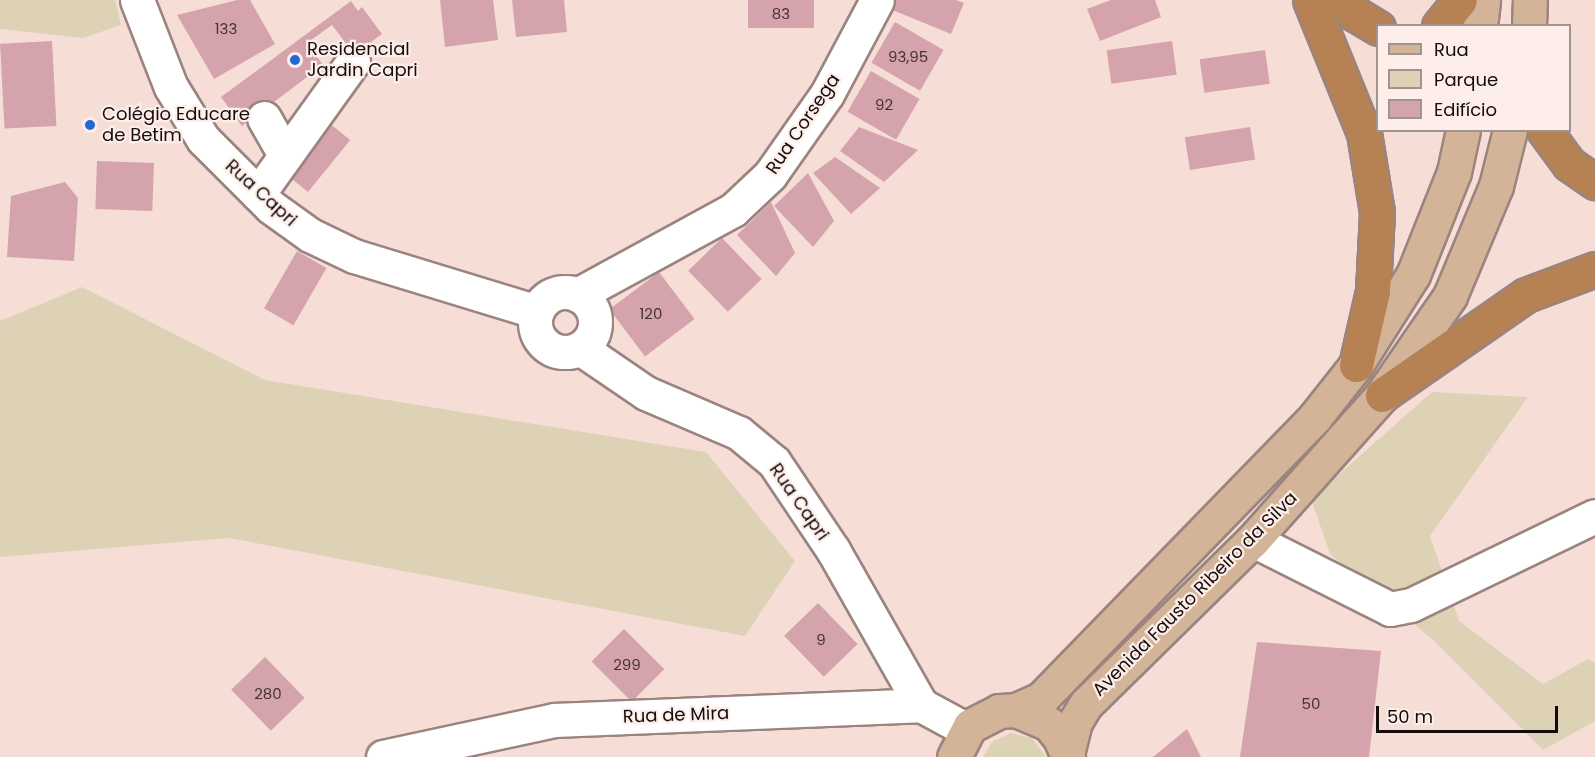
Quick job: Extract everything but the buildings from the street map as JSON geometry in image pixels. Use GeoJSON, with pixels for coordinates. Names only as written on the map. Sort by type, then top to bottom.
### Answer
{"type":"FeatureCollection","features":[{"type":"Feature","properties":{"kind":"highway"},"geometry":{"type":"LineString","coordinates":[[1310,0],[1364,133],[1377,212],[1373,291],[1356,365]]}},
{"type":"Feature","properties":{"kind":"highway"},"geometry":{"type":"LineString","coordinates":[[1344,0],[1355,14],[1376,27]]}},
{"type":"Feature","properties":{"kind":"highway"},"geometry":{"type":"LineString","coordinates":[[1441,24],[1460,0]]}},
{"type":"Feature","properties":{"kind":"highway"},"geometry":{"type":"LineString","coordinates":[[1545,132],[1569,164],[1595,182]]}},
{"type":"Feature","properties":{"kind":"highway"},"geometry":{"type":"LineString","coordinates":[[1382,395],[1526,295],[1595,269]]}},
{"type":"Feature","properties":{"kind":"main road"},"geometry":{"type":"LineString","coordinates":[[1480,24],[1484,0]]}},
{"type":"Feature","properties":{"kind":"main road"},"geometry":{"type":"LineString","coordinates":[[1529,24],[1530,0]]}},
{"type":"Feature","properties":{"kind":"main road","name":"Avenida Fausto Ribeiro da Silva"},"geometry":{"type":"LineString","coordinates":[[960,744],[982,717],[1016,710],[1041,699],[1315,417],[1356,365],[1413,275],[1454,172],[1463,132]]}},
{"type":"Feature","properties":{"kind":"main road","name":"Avenida Fausto Ribeiro da Silva"},"geometry":{"type":"LineString","coordinates":[[1067,755],[1075,722],[1086,704],[1253,540],[1382,395],[1450,296],[1496,186],[1510,132]]}},
{"type":"Feature","properties":{"kind":"main road","name":"Avenida Fausto Ribeiro da Silva"},"geometry":{"type":"LineString","coordinates":[[1016,710],[1048,724],[1067,755]]}},
{"type":"Feature","properties":{"kind":"street","name":"Rua Capri"},"geometry":{"type":"LineString","coordinates":[[137,0],[171,87],[203,139],[258,194],[310,235],[354,256],[537,312]]}},
{"type":"Feature","properties":{"kind":"street","name":"Rua Corsega"},"geometry":{"type":"LineString","coordinates":[[577,295],[733,210],[770,175],[827,94],[877,0]]}},
{"type":"Feature","properties":{"kind":"street"},"geometry":{"type":"LineString","coordinates":[[258,194],[285,155],[308,101],[353,62]]}},
{"type":"Feature","properties":{"kind":"street"},"geometry":{"type":"LineString","coordinates":[[264,118],[285,155]]}},
{"type":"Feature","properties":{"kind":"street"},"geometry":{"type":"LineString","coordinates":[[558,293],[577,295],[591,306],[595,322],[594,333],[580,348],[559,351],[549,347],[538,333],[537,312],[548,297],[558,293]]}},
{"type":"Feature","properties":{"kind":"street","name":"Rua Capri"},"geometry":{"type":"LineString","coordinates":[[580,348],[646,393],[739,433],[774,462],[833,550],[921,705]]}},
{"type":"Feature","properties":{"kind":"street"},"geometry":{"type":"LineString","coordinates":[[1253,540],[1390,609],[1411,605],[1595,516]]}},
{"type":"Feature","properties":{"kind":"street"},"geometry":{"type":"LineString","coordinates":[[921,705],[960,744]]}},
{"type":"Feature","properties":{"kind":"street","name":"Rua de Mira"},"geometry":{"type":"LineString","coordinates":[[383,757],[554,720],[921,705]]}},
{"type":"Feature","properties":{"kind":"green space"},"geometry":{"type":"Polygon","coordinates":[[[0,0],[115,0],[121,25],[83,38],[0,29],[0,0]]]}},
{"type":"Feature","properties":{"kind":"green space"},"geometry":{"type":"Polygon","coordinates":[[[82,287],[265,380],[706,452],[795,561],[745,636],[229,538],[0,557],[0,321],[82,287]]]}},
{"type":"Feature","properties":{"kind":"green space"},"geometry":{"type":"Polygon","coordinates":[[[1432,392],[1528,397],[1430,536],[1459,621],[1543,684],[1588,659],[1595,663],[1595,721],[1543,750],[1433,640],[1330,554],[1311,499],[1432,392]]]}},
{"type":"Feature","properties":{"kind":"green space"},"geometry":{"type":"Polygon","coordinates":[[[1011,733],[1032,738],[1046,757],[983,757],[992,742],[1011,733]]]}},
{"type":"Feature","properties":{"kind":"place","name":"Residencial Jardin Capri"},"geometry":{"type":"Point","coordinates":[295,60]}},
{"type":"Feature","properties":{"kind":"place","name":"Colégio Educare de Betim"},"geometry":{"type":"Point","coordinates":[90,125]}}]}
